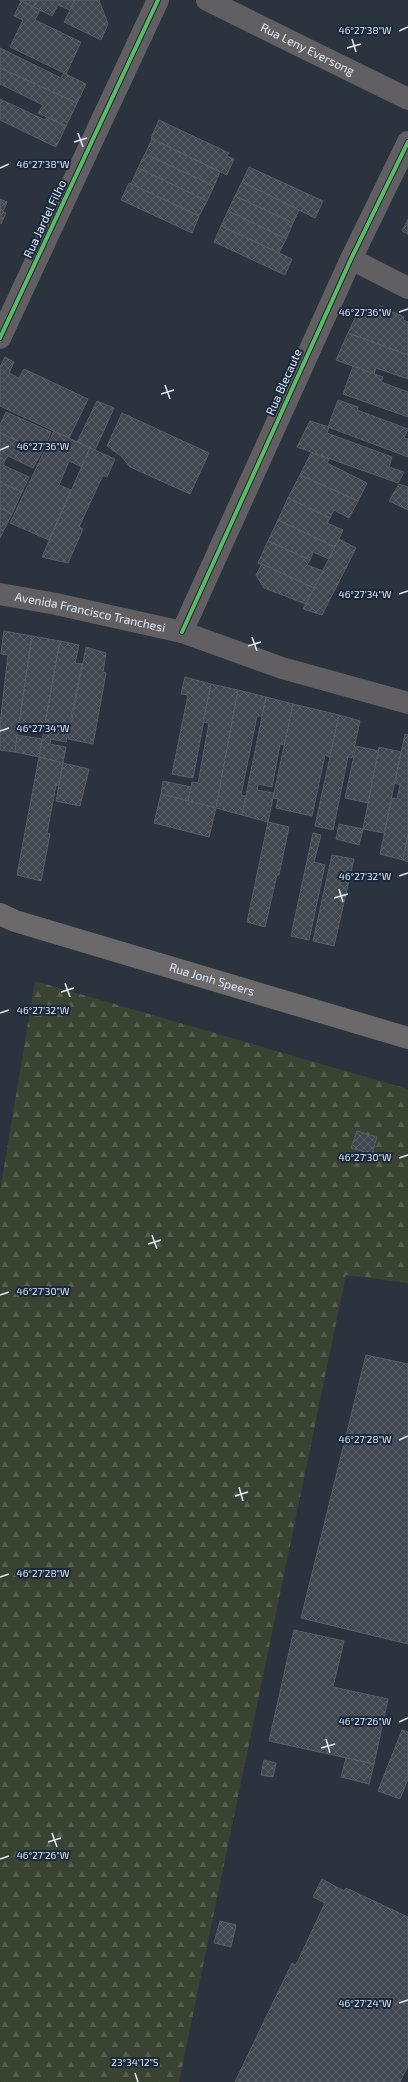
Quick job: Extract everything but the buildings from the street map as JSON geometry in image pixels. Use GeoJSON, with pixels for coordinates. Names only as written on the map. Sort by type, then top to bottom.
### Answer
{"type":"FeatureCollection","features":[{"type":"Feature","properties":{"kind":"main road","name":"Rua Jonh Speers"},"geometry":{"type":"LineString","coordinates":[[5,920],[408,1038]]}},
{"type":"Feature","properties":{"kind":"street","name":"Rua Jardel Filho"},"geometry":{"type":"LineString","coordinates":[[0,338],[158,0]]}},
{"type":"Feature","properties":{"kind":"street","name":"Rua Leny Eversong"},"geometry":{"type":"LineString","coordinates":[[207,0],[408,99]]}},
{"type":"Feature","properties":{"kind":"street","name":"Rua Blecaute"},"geometry":{"type":"LineString","coordinates":[[182,632],[351,259],[408,142]]}},
{"type":"Feature","properties":{"kind":"street"},"geometry":{"type":"LineString","coordinates":[[351,259],[408,288]]}},
{"type":"Feature","properties":{"kind":"street","name":"Avenida Francisco Tranchesi"},"geometry":{"type":"LineString","coordinates":[[0,594],[56,604],[182,632],[282,668],[408,703]]}},
{"type":"Feature","properties":{"kind":"green space"},"geometry":{"type":"Polygon","coordinates":[[[35,981],[408,1089],[408,1283],[346,1275],[179,2082],[0,2082],[0,1191],[35,981]]]}},
{"type":"Feature","properties":{"kind":"cycle path"},"geometry":{"type":"LineString","coordinates":[[0,338],[158,0]]}},
{"type":"Feature","properties":{"kind":"cycle path"},"geometry":{"type":"LineString","coordinates":[[182,632],[351,259],[408,142]]}}]}
